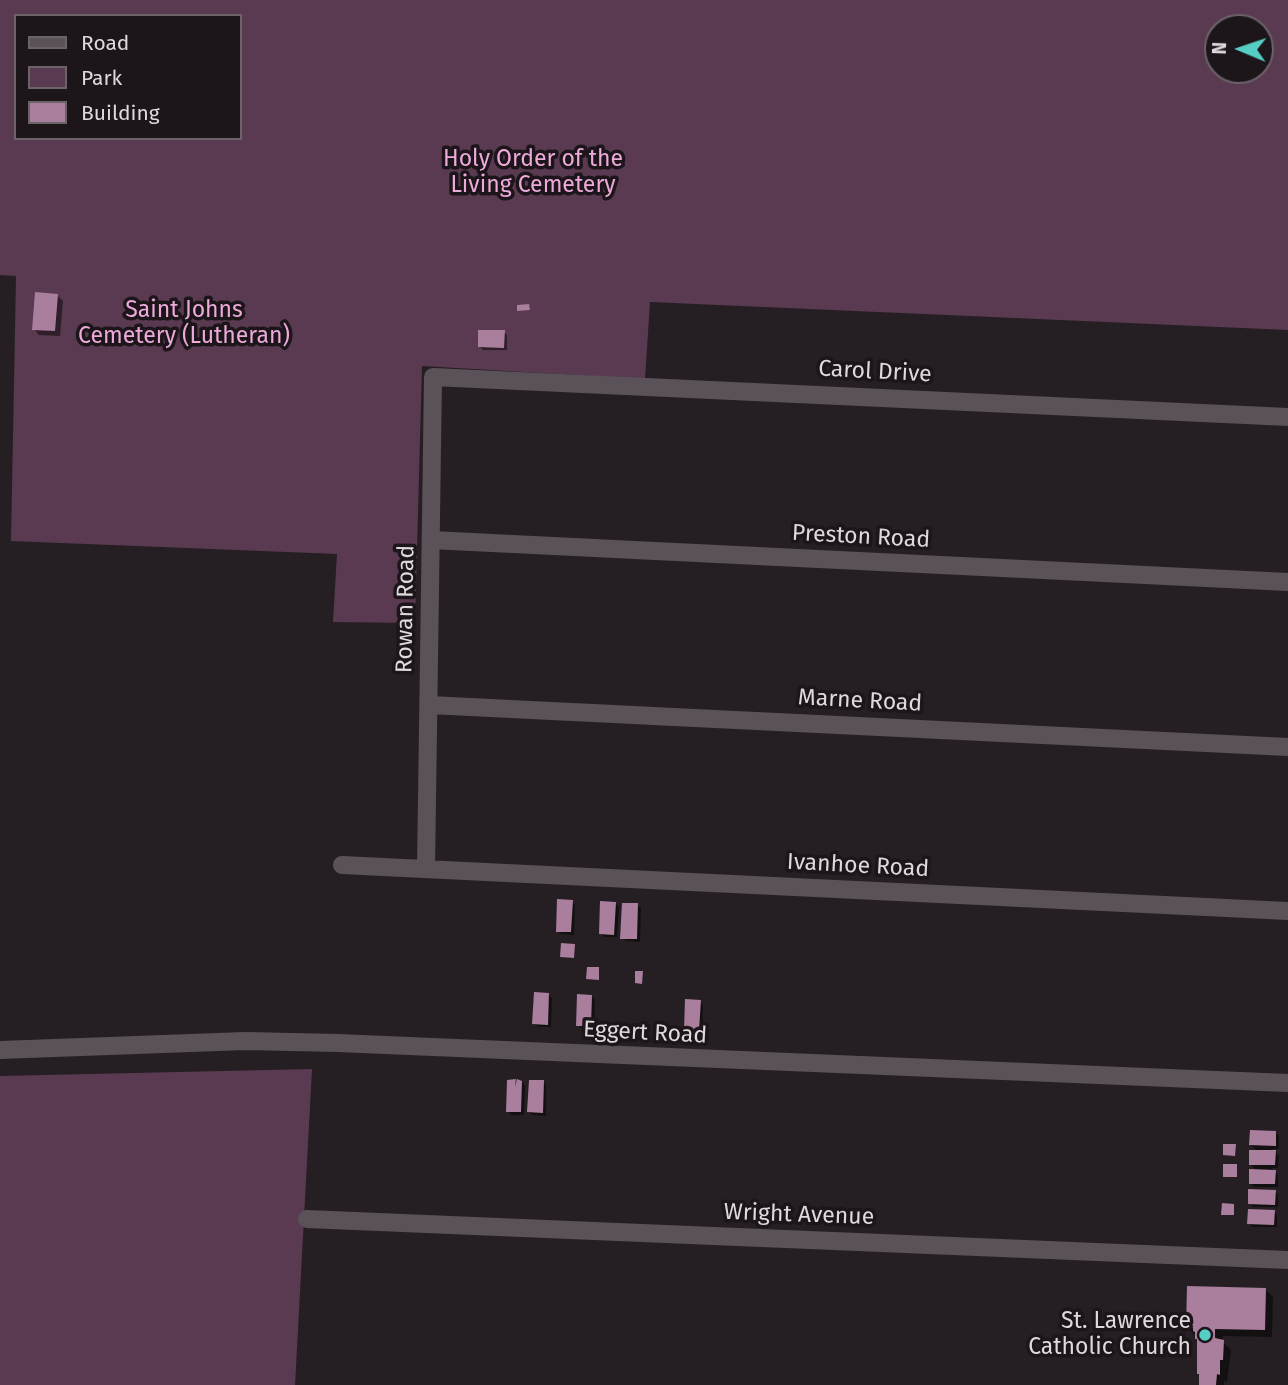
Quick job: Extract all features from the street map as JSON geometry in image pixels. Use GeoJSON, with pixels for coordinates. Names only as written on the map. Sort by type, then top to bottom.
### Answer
{"type":"FeatureCollection","features":[{"type":"Feature","properties":{"kind":"street","name":"Rowan Road"},"geometry":{"type":"LineString","coordinates":[[426,869],[433,377],[461,377]]}},
{"type":"Feature","properties":{"kind":"street","name":"Carol Drive"},"geometry":{"type":"LineString","coordinates":[[461,377],[1288,417]]}},
{"type":"Feature","properties":{"kind":"street","name":"Preston Road"},"geometry":{"type":"LineString","coordinates":[[431,540],[1288,582]]}},
{"type":"Feature","properties":{"kind":"street","name":"Marne Road"},"geometry":{"type":"LineString","coordinates":[[429,705],[1288,747]]}},
{"type":"Feature","properties":{"kind":"street","name":"Ivanhoe Road"},"geometry":{"type":"LineString","coordinates":[[342,865],[1288,911]]}},
{"type":"Feature","properties":{"kind":"street","name":"Eggert Road"},"geometry":{"type":"LineString","coordinates":[[0,1050],[245,1041],[338,1043],[1288,1083]]}},
{"type":"Feature","properties":{"kind":"street","name":"Wright Avenue"},"geometry":{"type":"LineString","coordinates":[[307,1219],[1288,1260]]}},
{"type":"Feature","properties":{"kind":"green space"},"geometry":{"type":"Polygon","coordinates":[[[0,0],[1288,0],[1288,330],[650,302],[645,379],[422,366],[415,623],[333,622],[337,554],[11,541],[16,276],[0,275],[0,0]]]}},
{"type":"Feature","properties":{"kind":"green space"},"geometry":{"type":"Polygon","coordinates":[[[312,1069],[295,1385],[0,1385],[0,1076],[312,1069]]]}},
{"type":"Feature","properties":{"kind":"building"},"geometry":{"type":"Polygon","coordinates":[[[35,292],[58,294],[55,331],[32,330],[35,292]]]}},
{"type":"Feature","properties":{"kind":"building"},"geometry":{"type":"Polygon","coordinates":[[[529,304],[530,310],[517,311],[517,305],[529,304]]]}},
{"type":"Feature","properties":{"kind":"building"},"geometry":{"type":"Polygon","coordinates":[[[478,330],[505,330],[504,348],[478,347],[478,330]]]}},
{"type":"Feature","properties":{"kind":"building"},"geometry":{"type":"Polygon","coordinates":[[[557,899],[573,900],[571,932],[556,932],[557,899]]]}},
{"type":"Feature","properties":{"kind":"building"},"geometry":{"type":"Polygon","coordinates":[[[600,901],[616,902],[614,935],[599,934],[600,901]]]}},
{"type":"Feature","properties":{"kind":"building"},"geometry":{"type":"Polygon","coordinates":[[[622,903],[638,903],[637,939],[620,939],[622,903]]]}},
{"type":"Feature","properties":{"kind":"building"},"geometry":{"type":"Polygon","coordinates":[[[561,943],[575,944],[574,958],[560,957],[561,943]]]}},
{"type":"Feature","properties":{"kind":"building"},"geometry":{"type":"Polygon","coordinates":[[[587,967],[599,967],[599,980],[586,979],[587,967]]]}},
{"type":"Feature","properties":{"kind":"building"},"geometry":{"type":"Polygon","coordinates":[[[635,971],[643,971],[642,984],[635,983],[635,971]]]}},
{"type":"Feature","properties":{"kind":"building"},"geometry":{"type":"Polygon","coordinates":[[[534,992],[549,993],[548,1025],[532,1024],[534,992]]]}},
{"type":"Feature","properties":{"kind":"building"},"geometry":{"type":"Polygon","coordinates":[[[577,994],[592,995],[591,1026],[576,1026],[577,994]]]}},
{"type":"Feature","properties":{"kind":"building"},"geometry":{"type":"Polygon","coordinates":[[[685,999],[701,1000],[699,1031],[684,1031],[685,999]]]}},
{"type":"Feature","properties":{"kind":"building"},"geometry":{"type":"Polygon","coordinates":[[[516,1079],[515,1087],[517,1079],[522,1081],[521,1112],[506,1112],[507,1080],[516,1079]]]}},
{"type":"Feature","properties":{"kind":"building"},"geometry":{"type":"Polygon","coordinates":[[[529,1080],[544,1080],[543,1113],[527,1112],[529,1080]]]}},
{"type":"Feature","properties":{"kind":"building"},"geometry":{"type":"Polygon","coordinates":[[[1250,1130],[1276,1131],[1276,1146],[1249,1145],[1250,1130]]]}},
{"type":"Feature","properties":{"kind":"building"},"geometry":{"type":"Polygon","coordinates":[[[1223,1144],[1236,1144],[1235,1156],[1223,1155],[1223,1144]]]}},
{"type":"Feature","properties":{"kind":"building"},"geometry":{"type":"Polygon","coordinates":[[[1249,1150],[1276,1150],[1275,1165],[1249,1165],[1249,1150]]]}},
{"type":"Feature","properties":{"kind":"building"},"geometry":{"type":"Polygon","coordinates":[[[1223,1164],[1237,1164],[1237,1177],[1223,1177],[1223,1164]]]}},
{"type":"Feature","properties":{"kind":"building"},"geometry":{"type":"Polygon","coordinates":[[[1249,1169],[1276,1170],[1275,1184],[1249,1184],[1249,1169]]]}},
{"type":"Feature","properties":{"kind":"building"},"geometry":{"type":"Polygon","coordinates":[[[1248,1189],[1276,1190],[1275,1205],[1248,1204],[1248,1189]]]}},
{"type":"Feature","properties":{"kind":"building"},"geometry":{"type":"Polygon","coordinates":[[[1222,1203],[1234,1204],[1234,1215],[1221,1215],[1222,1203]]]}},
{"type":"Feature","properties":{"kind":"building"},"geometry":{"type":"Polygon","coordinates":[[[1248,1209],[1275,1210],[1274,1225],[1247,1224],[1248,1209]]]}},
{"type":"Feature","properties":{"kind":"building","name":"St. Lawrence Catholic Church"},"geometry":{"type":"Polygon","coordinates":[[[1187,1286],[1266,1288],[1265,1330],[1215,1329],[1215,1338],[1224,1340],[1223,1360],[1220,1360],[1220,1375],[1217,1374],[1216,1385],[1199,1385],[1197,1339],[1193,1328],[1186,1328],[1187,1286]]]}},
{"type":"Feature","properties":{"kind":"place","name":"St. Lawrence Catholic Church"},"geometry":{"type":"Point","coordinates":[1205,1335]}},
{"type":"Feature","properties":{"kind":"park label","name":"Holy Order of the Living Cemetery"},"geometry":{"type":"Point","coordinates":[533,173]}},
{"type":"Feature","properties":{"kind":"park label","name":"Saint Johns Cemetery (Lutheran)"},"geometry":{"type":"Point","coordinates":[184,324]}}]}
